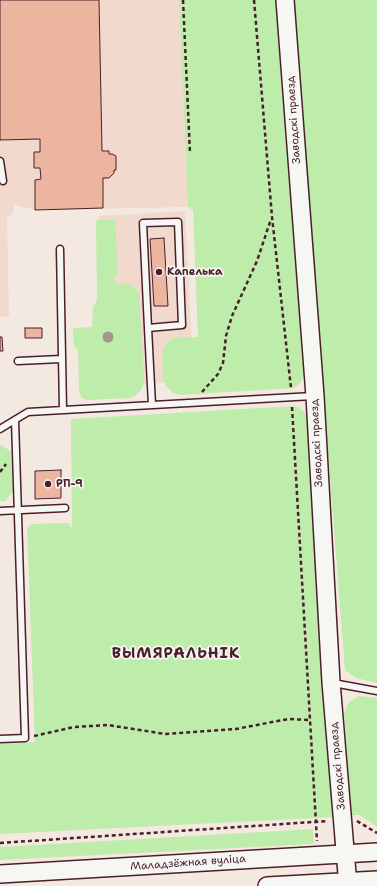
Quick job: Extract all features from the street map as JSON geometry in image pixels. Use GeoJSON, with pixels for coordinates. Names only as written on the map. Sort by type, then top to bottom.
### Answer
{"type":"FeatureCollection","features":[{"type":"Feature","properties":{"kind":"street","name":"Заводскі праезд"},"geometry":{"type":"LineString","coordinates":[[285,0],[315,396],[331,682],[348,884]]}},
{"type":"Feature","properties":{"kind":"street","name":"Маладзёжная вуліца"},"geometry":{"type":"LineString","coordinates":[[0,874],[377,852]]}},
{"type":"Feature","properties":{"kind":"street"},"geometry":{"type":"LineString","coordinates":[[267,886],[348,884],[377,880]]}},
{"type":"Feature","properties":{"kind":"lane"},"geometry":{"type":"LineString","coordinates":[[0,161],[3,181]]}},
{"type":"Feature","properties":{"kind":"lane"},"geometry":{"type":"LineString","coordinates":[[148,328],[182,325],[178,222],[143,223],[148,328],[152,405]]}},
{"type":"Feature","properties":{"kind":"lane"},"geometry":{"type":"LineString","coordinates":[[60,249],[63,410]]}},
{"type":"Feature","properties":{"kind":"lane"},"geometry":{"type":"LineString","coordinates":[[18,361],[61,359]]}},
{"type":"Feature","properties":{"kind":"lane"},"geometry":{"type":"LineString","coordinates":[[0,429],[28,412],[315,396]]}},
{"type":"Feature","properties":{"kind":"lane"},"geometry":{"type":"LineString","coordinates":[[0,739],[26,738],[15,420]]}},
{"type":"Feature","properties":{"kind":"lane"},"geometry":{"type":"LineString","coordinates":[[0,511],[65,508]]}},
{"type":"Feature","properties":{"kind":"lane"},"geometry":{"type":"LineString","coordinates":[[331,682],[377,692]]}},
{"type":"Feature","properties":{"kind":"path"},"geometry":{"type":"LineString","coordinates":[[183,0],[190,153]]}},
{"type":"Feature","properties":{"kind":"path"},"geometry":{"type":"LineString","coordinates":[[254,0],[272,217],[292,397],[316,821]]}},
{"type":"Feature","properties":{"kind":"path"},"geometry":{"type":"LineString","coordinates":[[188,403],[203,391],[218,374],[223,363],[226,336],[232,316],[257,261],[272,217]]}},
{"type":"Feature","properties":{"kind":"path"},"geometry":{"type":"LineString","coordinates":[[26,738],[74,727],[88,726],[108,725],[165,734],[236,729],[288,719],[310,720]]}},
{"type":"Feature","properties":{"kind":"path"},"geometry":{"type":"LineString","coordinates":[[0,843],[316,821],[357,820],[377,833]]}},
{"type":"Feature","properties":{"kind":"shaded area"},"geometry":{"type":"Polygon","coordinates":[[[0,0],[179,0],[188,207],[35,210],[14,205],[14,211],[7,219],[9,316],[0,317],[0,0]]]}},
{"type":"Feature","properties":{"kind":"shaded area"},"geometry":{"type":"Polygon","coordinates":[[[185,211],[194,381],[108,386],[99,216],[185,211]]]}},
{"type":"Feature","properties":{"kind":"green space"},"geometry":{"type":"Polygon","coordinates":[[[179,0],[276,0],[305,372],[301,382],[294,388],[181,395],[173,393],[163,380],[162,354],[164,347],[174,338],[198,337],[193,210],[188,207],[179,0]]]}},
{"type":"Feature","properties":{"kind":"green space"},"geometry":{"type":"Polygon","coordinates":[[[293,0],[377,0],[377,683],[356,678],[345,670],[293,0]]]}},
{"type":"Feature","properties":{"kind":"green space"},"geometry":{"type":"Polygon","coordinates":[[[96,220],[115,220],[118,275],[114,275],[115,284],[127,283],[134,287],[139,293],[144,381],[142,389],[131,398],[87,400],[82,398],[79,392],[78,350],[74,347],[73,328],[92,327],[93,307],[97,300],[96,220]]]}},
{"type":"Feature","properties":{"kind":"green space"},"geometry":{"type":"Polygon","coordinates":[[[295,406],[303,410],[308,418],[334,817],[0,834],[0,744],[35,742],[27,528],[31,524],[68,523],[72,529],[71,419],[295,406]]]}},
{"type":"Feature","properties":{"kind":"green space"},"geometry":{"type":"Polygon","coordinates":[[[0,445],[11,452],[13,491],[5,501],[0,501],[0,445]]]}},
{"type":"Feature","properties":{"kind":"green space"},"geometry":{"type":"Polygon","coordinates":[[[359,696],[377,698],[377,827],[360,815],[352,815],[344,713],[349,702],[359,696]]]}},
{"type":"Feature","properties":{"kind":"green space"},"geometry":{"type":"Polygon","coordinates":[[[313,829],[314,844],[0,860],[0,847],[313,829]]]}},
{"type":"Feature","properties":{"kind":"building"},"geometry":{"type":"Polygon","coordinates":[[[0,0],[99,0],[102,151],[109,151],[109,154],[116,156],[116,170],[114,170],[114,173],[109,178],[103,178],[103,208],[35,210],[35,180],[41,179],[40,168],[34,168],[34,152],[40,152],[40,139],[0,140],[0,0]]]}},
{"type":"Feature","properties":{"kind":"building","name":"Капелька"},"geometry":{"type":"Polygon","coordinates":[[[164,238],[168,306],[154,306],[150,239],[164,238]]]}},
{"type":"Feature","properties":{"kind":"building"},"geometry":{"type":"Polygon","coordinates":[[[25,328],[42,328],[42,338],[25,338],[25,328]]]}},
{"type":"Feature","properties":{"kind":"building"},"geometry":{"type":"Polygon","coordinates":[[[0,337],[2,337],[3,351],[0,351],[0,337]]]}},
{"type":"Feature","properties":{"kind":"building","name":"РП-9"},"geometry":{"type":"Polygon","coordinates":[[[61,470],[61,498],[35,499],[35,471],[61,470]]]}},
{"type":"Feature","properties":{"kind":"place","name":"Капелька"},"geometry":{"type":"Point","coordinates":[159,272]}},
{"type":"Feature","properties":{"kind":"place","name":"РП-9"},"geometry":{"type":"Point","coordinates":[48,484]}},
{"type":"Feature","properties":{"kind":"district","name":"ВЫМЯРАЛЬНІК"},"geometry":{"type":"Point","coordinates":[176,654]}}]}
